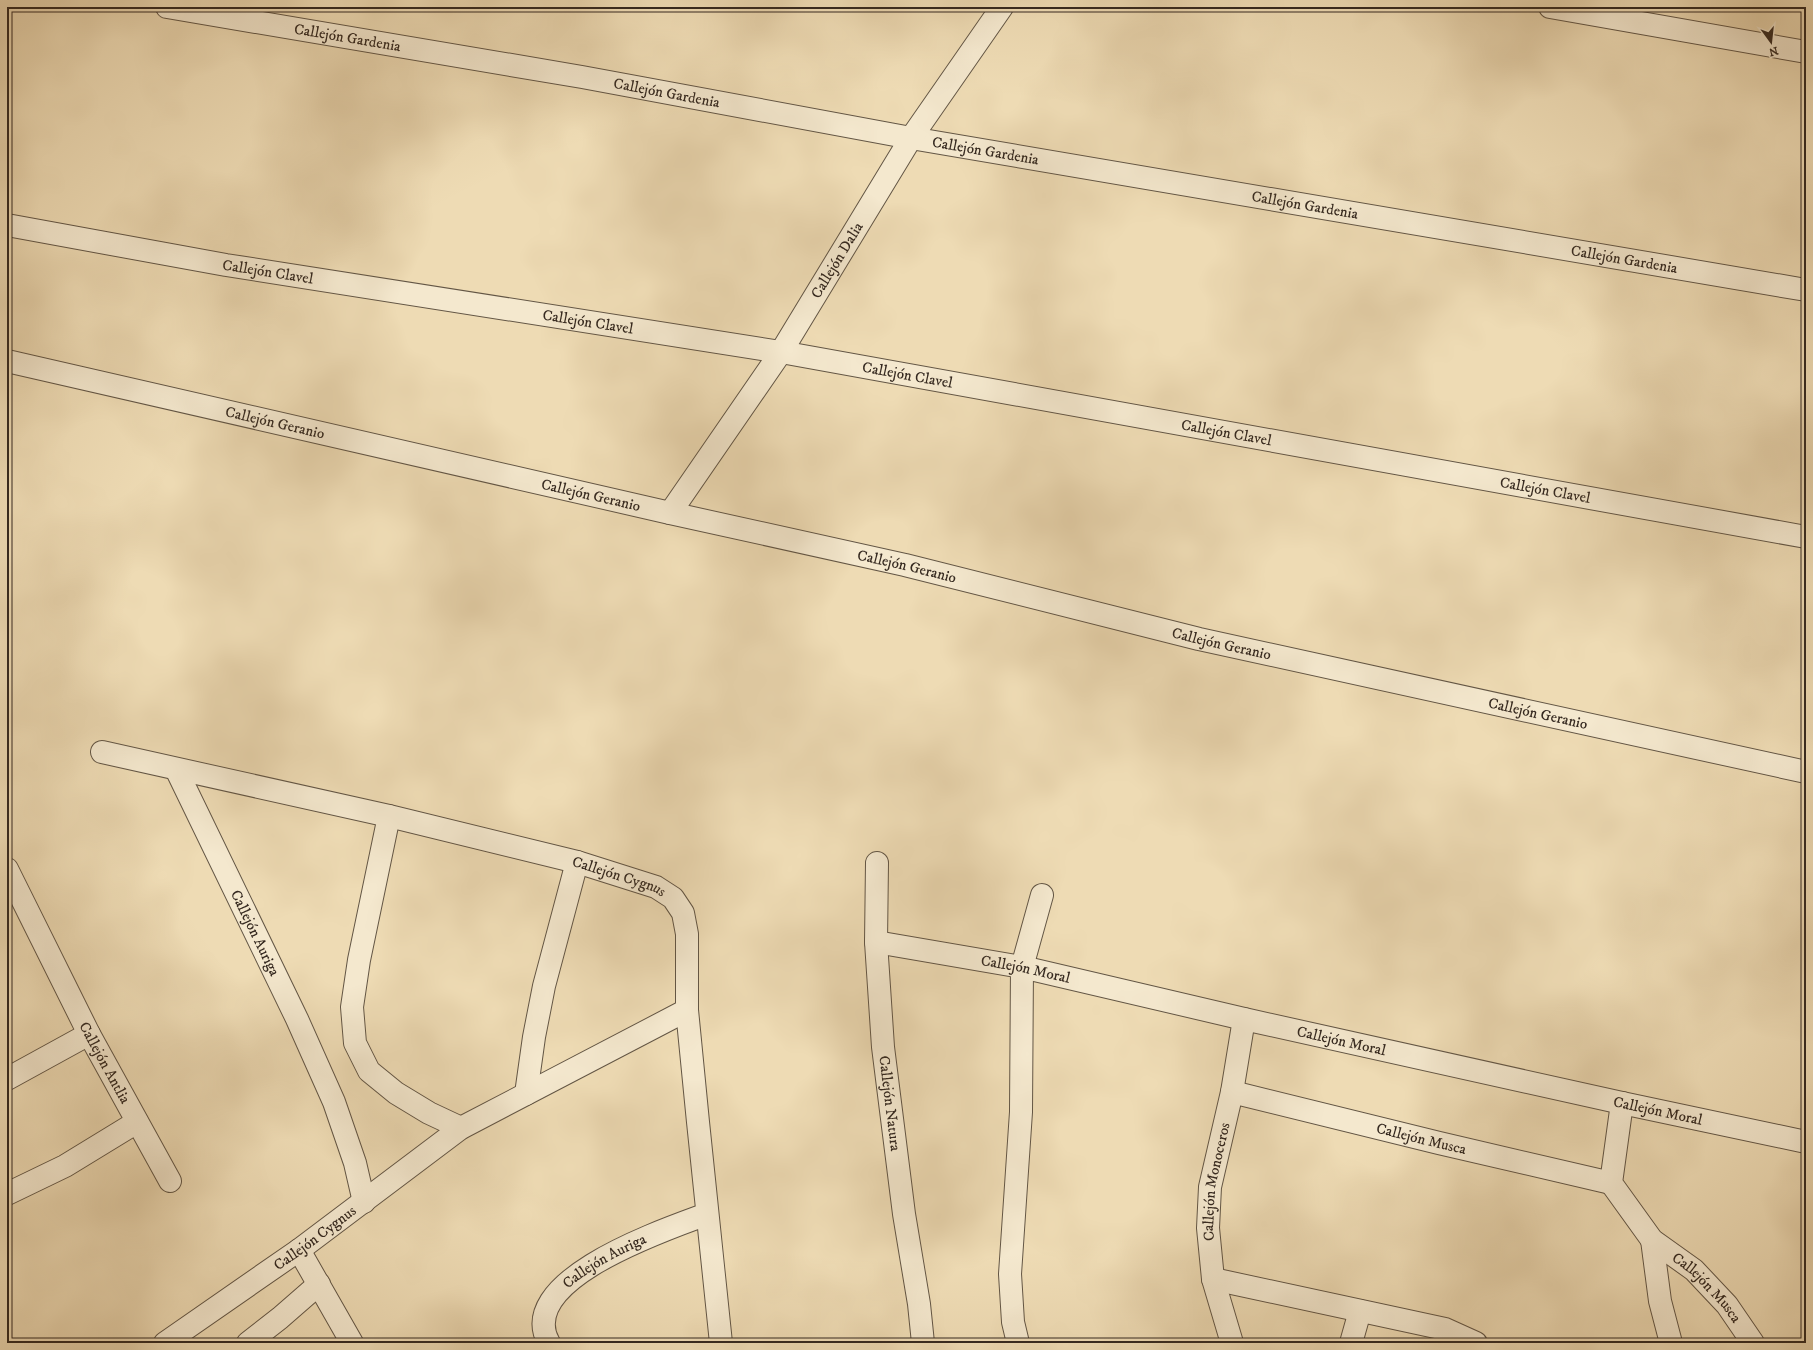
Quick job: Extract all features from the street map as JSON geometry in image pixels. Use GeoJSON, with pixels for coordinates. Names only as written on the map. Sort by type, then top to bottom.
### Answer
{"type":"FeatureCollection","features":[{"type":"Feature","properties":{"kind":"street","name":"Callejón Gardenia"},"geometry":{"type":"LineString","coordinates":[[167,7],[582,77],[911,138],[1806,290]]}},
{"type":"Feature","properties":{"kind":"street","name":"Callejón Dalia"},"geometry":{"type":"LineString","coordinates":[[670,513],[781,352],[911,138],[1002,7]]}},
{"type":"Feature","properties":{"kind":"street"},"geometry":{"type":"LineString","coordinates":[[1550,7],[1806,52]]}},
{"type":"Feature","properties":{"kind":"street","name":"Callejón Clavel"},"geometry":{"type":"LineString","coordinates":[[7,225],[226,265],[781,352],[1806,537]]}},
{"type":"Feature","properties":{"kind":"street","name":"Callejón Geranio"},"geometry":{"type":"LineString","coordinates":[[7,361],[670,513],[905,565],[1199,639],[1806,772]]}},
{"type":"Feature","properties":{"kind":"street"},"geometry":{"type":"LineString","coordinates":[[102,752],[176,769]]}},
{"type":"Feature","properties":{"kind":"street","name":"Callejón Cygnus"},"geometry":{"type":"LineString","coordinates":[[165,1343],[299,1250],[364,1202],[413,1162],[461,1128],[687,1010],[687,934],[683,913],[673,898],[656,887],[577,862],[389,816],[176,769]]}},
{"type":"Feature","properties":{"kind":"street","name":"Callejón Auriga"},"geometry":{"type":"LineString","coordinates":[[176,769],[297,1019],[334,1102],[354,1163],[364,1202]]}},
{"type":"Feature","properties":{"kind":"street"},"geometry":{"type":"LineString","coordinates":[[389,816],[358,960],[352,1007],[355,1043],[369,1071],[391,1089],[429,1113],[461,1128]]}},
{"type":"Feature","properties":{"kind":"street"},"geometry":{"type":"LineString","coordinates":[[526,1094],[534,1037],[544,986],[577,862]]}},
{"type":"Feature","properties":{"kind":"street","name":"Callejón Natura"},"geometry":{"type":"LineString","coordinates":[[877,863],[876,942],[884,1055],[904,1214],[924,1343]]}},
{"type":"Feature","properties":{"kind":"street","name":"Callejón Antlia"},"geometry":{"type":"LineString","coordinates":[[7,869],[89,1034],[137,1122],[65,1166],[7,1194]]}},
{"type":"Feature","properties":{"kind":"street"},"geometry":{"type":"LineString","coordinates":[[1018,1343],[1013,1322],[1010,1274],[1021,1112],[1022,967],[1042,895]]}},
{"type":"Feature","properties":{"kind":"street","name":"Callejón Moral"},"geometry":{"type":"LineString","coordinates":[[876,942],[1022,967],[1244,1019],[1622,1103],[1806,1142]]}},
{"type":"Feature","properties":{"kind":"street"},"geometry":{"type":"LineString","coordinates":[[687,1010],[721,1343]]}},
{"type":"Feature","properties":{"kind":"street","name":"Callejón Monoceros"},"geometry":{"type":"LineString","coordinates":[[1232,1343],[1213,1279],[1208,1228],[1210,1187],[1232,1092],[1244,1019]]}},
{"type":"Feature","properties":{"kind":"street"},"geometry":{"type":"LineString","coordinates":[[7,1079],[89,1034]]}},
{"type":"Feature","properties":{"kind":"street","name":"Callejón Musca"},"geometry":{"type":"LineString","coordinates":[[1232,1092],[1431,1142],[1611,1183],[1652,1240],[1694,1270],[1727,1305],[1753,1343]]}},
{"type":"Feature","properties":{"kind":"street"},"geometry":{"type":"LineString","coordinates":[[1611,1183],[1622,1103]]}},
{"type":"Feature","properties":{"kind":"street"},"geometry":{"type":"LineString","coordinates":[[137,1122],[170,1181]]}},
{"type":"Feature","properties":{"kind":"street","name":"Callejón Auriga"},"geometry":{"type":"LineString","coordinates":[[548,1343],[542,1323],[547,1308],[556,1293],[576,1276],[614,1252],[652,1234],[707,1214]]}},
{"type":"Feature","properties":{"kind":"street","name":"Callejón Musca"},"geometry":{"type":"LineString","coordinates":[[1652,1240],[1660,1301],[1671,1343]]}},
{"type":"Feature","properties":{"kind":"street"},"geometry":{"type":"LineString","coordinates":[[299,1250],[352,1343]]}},
{"type":"Feature","properties":{"kind":"street"},"geometry":{"type":"LineString","coordinates":[[1213,1279],[1445,1330],[1476,1343]]}},
{"type":"Feature","properties":{"kind":"street"},"geometry":{"type":"LineString","coordinates":[[248,1343],[280,1318],[319,1284]]}},
{"type":"Feature","properties":{"kind":"street"},"geometry":{"type":"LineString","coordinates":[[1351,1343],[1360,1311]]}}]}
